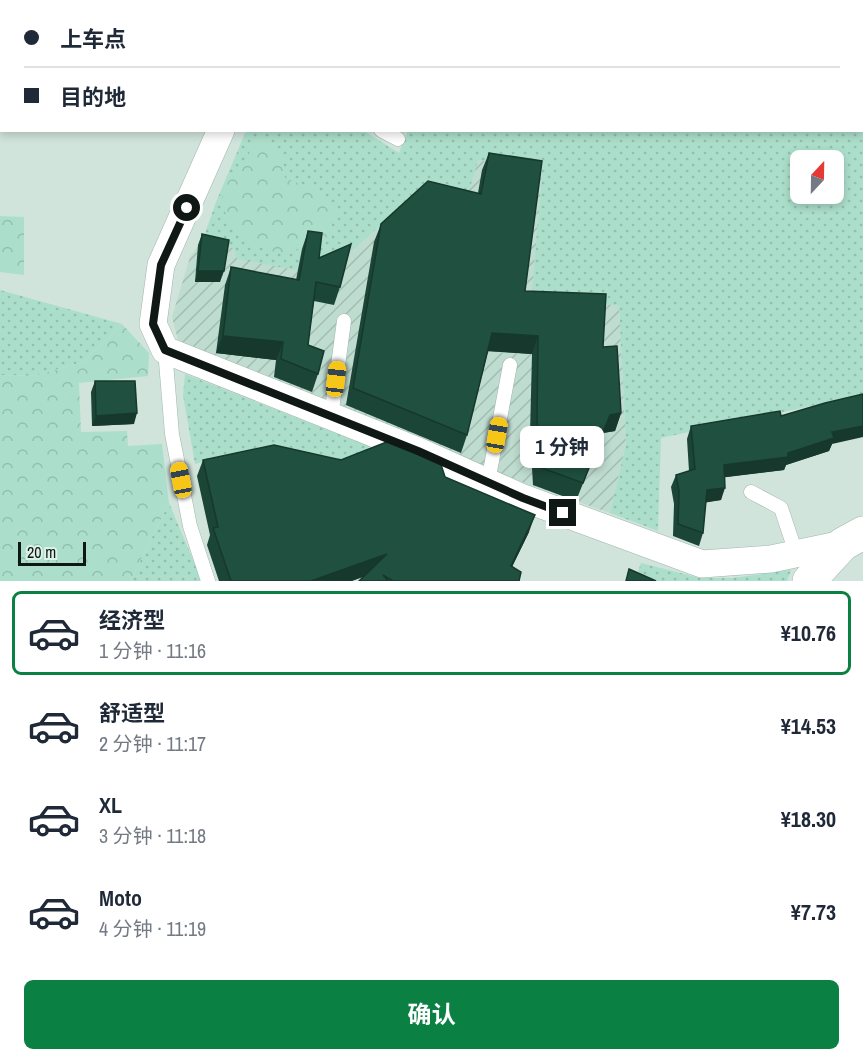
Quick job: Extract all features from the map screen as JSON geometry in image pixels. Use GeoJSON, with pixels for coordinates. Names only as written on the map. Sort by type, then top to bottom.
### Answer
{"type":"FeatureCollection","features":[{"type":"Feature","properties":{"kind":"street"},"geometry":{"type":"LineString","coordinates":[[220,132],[161,265],[153,324],[165,350],[418,451],[523,498],[702,564],[771,559],[802,567],[853,538]]}},
{"type":"Feature","properties":{"kind":"lane"},"geometry":{"type":"LineString","coordinates":[[385,132],[398,139]]}},
{"type":"Feature","properties":{"kind":"lane"},"geometry":{"type":"LineString","coordinates":[[332,417],[344,321]]}},
{"type":"Feature","properties":{"kind":"lane"},"geometry":{"type":"LineString","coordinates":[[165,350],[172,434],[190,526],[208,581]]}},
{"type":"Feature","properties":{"kind":"lane"},"geometry":{"type":"LineString","coordinates":[[488,482],[510,365]]}},
{"type":"Feature","properties":{"kind":"lane"},"geometry":{"type":"LineString","coordinates":[[751,492],[781,508],[802,567]]}},
{"type":"Feature","properties":{"kind":"shaded area"},"geometry":{"type":"Polygon","coordinates":[[[478,160],[542,172],[533,290],[619,306],[626,444],[610,513],[476,466],[178,340],[172,317],[190,257],[203,239],[234,248],[419,191],[478,160]]]}},
{"type":"Feature","properties":{"kind":"green space"},"geometry":{"type":"Polygon","coordinates":[[[246,132],[366,132],[399,153],[407,132],[863,132],[863,395],[661,438],[658,531],[610,513],[626,444],[619,306],[532,290],[542,172],[478,160],[466,202],[419,191],[347,255],[306,272],[237,259],[234,248],[203,239],[246,132]]]}},
{"type":"Feature","properties":{"kind":"green space"},"geometry":{"type":"Polygon","coordinates":[[[260,137],[283,157],[285,178],[317,191],[337,212],[324,244],[278,253],[247,243],[226,216],[221,191],[260,137]]]}},
{"type":"Feature","properties":{"kind":"green space"},"geometry":{"type":"Polygon","coordinates":[[[0,216],[24,217],[24,275],[0,272],[0,216]]]}},
{"type":"Feature","properties":{"kind":"green space"},"geometry":{"type":"Polygon","coordinates":[[[0,290],[122,324],[83,362],[34,376],[0,375],[0,290]]]}},
{"type":"Feature","properties":{"kind":"green space"},"geometry":{"type":"Polygon","coordinates":[[[122,324],[149,353],[148,376],[79,383],[81,432],[127,431],[128,446],[162,444],[169,503],[130,581],[0,581],[0,375],[34,376],[83,362],[122,324]]]}},
{"type":"Feature","properties":{"kind":"green space"},"geometry":{"type":"Polygon","coordinates":[[[185,374],[369,446],[365,457],[327,469],[264,448],[195,464],[183,395],[185,374]]]}},
{"type":"Feature","properties":{"kind":"green space"},"geometry":{"type":"Polygon","coordinates":[[[169,503],[202,581],[130,581],[169,503]]]}},
{"type":"Feature","properties":{"kind":"green space"},"geometry":{"type":"Polygon","coordinates":[[[641,563],[700,578],[732,578],[791,570],[787,581],[638,581],[635,580],[641,563]]]}},
{"type":"Feature","properties":{"kind":"building"},"geometry":{"type":"Polygon","coordinates":[[[489,153],[542,161],[525,291],[606,294],[603,347],[617,346],[621,413],[610,415],[583,483],[539,467],[538,336],[492,333],[467,435],[353,388],[381,224],[428,181],[481,194],[489,153]]]}},
{"type":"Feature","properties":{"kind":"building"},"geometry":{"type":"Polygon","coordinates":[[[308,231],[322,233],[319,258],[351,244],[340,287],[316,282],[308,345],[324,351],[318,374],[281,359],[283,342],[223,336],[231,267],[299,280],[308,231]]]}},
{"type":"Feature","properties":{"kind":"building"},"geometry":{"type":"Polygon","coordinates":[[[202,234],[229,240],[224,271],[198,271],[202,234]]]}},
{"type":"Feature","properties":{"kind":"building"},"geometry":{"type":"Polygon","coordinates":[[[95,381],[135,381],[137,413],[96,416],[95,381]]]}},
{"type":"Feature","properties":{"kind":"building"},"geometry":{"type":"Polygon","coordinates":[[[863,394],[863,426],[832,432],[834,438],[788,453],[788,457],[724,465],[725,488],[707,490],[703,533],[678,524],[679,491],[676,475],[695,469],[691,426],[780,411],[781,416],[863,394]]]}},
{"type":"Feature","properties":{"kind":"building"},"geometry":{"type":"Polygon","coordinates":[[[394,439],[439,458],[445,477],[535,515],[511,566],[521,572],[519,581],[393,581],[383,575],[388,581],[359,581],[387,554],[311,581],[231,581],[213,528],[218,527],[203,460],[274,445],[341,460],[394,439]]]}},
{"type":"Feature","properties":{"kind":"building"},"geometry":{"type":"Polygon","coordinates":[[[629,569],[656,581],[626,581],[629,569]]]}},
{"type":"Feature","properties":{"kind":"route"},"geometry":{"type":"LineString","coordinates":[[187,208],[161,265],[153,324],[165,350],[418,451],[523,498],[563,513]]}}]}
